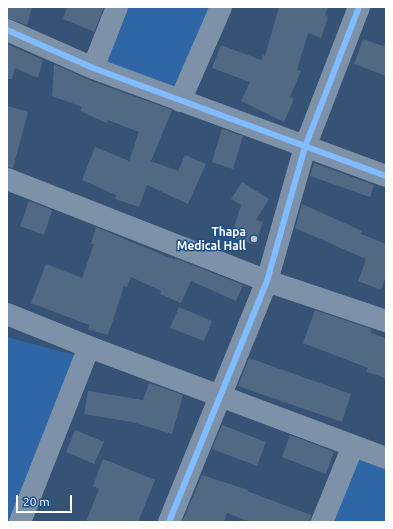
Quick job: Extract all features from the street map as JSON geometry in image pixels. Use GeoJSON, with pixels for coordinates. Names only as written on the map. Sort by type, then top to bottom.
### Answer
{"type":"FeatureCollection","features":[{"type":"Feature","properties":{"kind":"street"},"geometry":{"type":"LineString","coordinates":[[93,68],[117,7]]}},
{"type":"Feature","properties":{"kind":"street"},"geometry":{"type":"LineString","coordinates":[[180,101],[221,7]]}},
{"type":"Feature","properties":{"kind":"street"},"geometry":{"type":"LineString","coordinates":[[169,522],[267,281],[305,147],[359,7]]}},
{"type":"Feature","properties":{"kind":"street"},"geometry":{"type":"LineString","coordinates":[[7,30],[93,68],[386,176]]}},
{"type":"Feature","properties":{"kind":"street"},"geometry":{"type":"LineString","coordinates":[[7,179],[267,281],[386,321]]}},
{"type":"Feature","properties":{"kind":"street"},"geometry":{"type":"LineString","coordinates":[[7,314],[88,347],[386,458]]}},
{"type":"Feature","properties":{"kind":"street"},"geometry":{"type":"LineString","coordinates":[[20,522],[88,347]]}},
{"type":"Feature","properties":{"kind":"street"},"geometry":{"type":"LineString","coordinates":[[322,522],[353,446]]}},
{"type":"Feature","properties":{"kind":"shaded area"},"geometry":{"type":"Polygon","coordinates":[[[117,7],[221,7],[180,101],[93,68],[117,7]]]}},
{"type":"Feature","properties":{"kind":"shaded area"},"geometry":{"type":"Polygon","coordinates":[[[7,337],[75,355],[11,522],[7,522],[7,337]]]}},
{"type":"Feature","properties":{"kind":"shaded area"},"geometry":{"type":"Polygon","coordinates":[[[356,451],[386,461],[386,522],[326,522],[356,451]]]}},
{"type":"Feature","properties":{"kind":"building"},"geometry":{"type":"Polygon","coordinates":[[[7,7],[32,7],[27,25],[7,18],[7,7]]]}},
{"type":"Feature","properties":{"kind":"building"},"geometry":{"type":"Polygon","coordinates":[[[67,7],[104,7],[94,32],[63,19],[67,7]]]}},
{"type":"Feature","properties":{"kind":"building"},"geometry":{"type":"Polygon","coordinates":[[[279,7],[328,7],[325,15],[328,17],[321,38],[308,33],[297,70],[301,71],[290,97],[294,99],[284,122],[241,101],[250,82],[212,68],[221,45],[261,60],[263,55],[265,56],[279,7]]]}},
{"type":"Feature","properties":{"kind":"building"},"geometry":{"type":"Polygon","coordinates":[[[363,39],[386,47],[386,76],[354,64],[363,39]]]}},
{"type":"Feature","properties":{"kind":"building"},"geometry":{"type":"Polygon","coordinates":[[[7,44],[43,60],[38,78],[15,68],[12,79],[7,79],[7,44]]]}},
{"type":"Feature","properties":{"kind":"building"},"geometry":{"type":"Polygon","coordinates":[[[54,64],[89,80],[172,110],[151,161],[178,171],[185,155],[206,164],[188,204],[147,185],[139,207],[115,199],[116,195],[82,180],[95,147],[129,161],[139,132],[108,120],[107,123],[80,111],[82,107],[52,96],[54,64]]]}},
{"type":"Feature","properties":{"kind":"building"},"geometry":{"type":"Polygon","coordinates":[[[7,106],[28,112],[13,168],[7,167],[7,106]]]}},
{"type":"Feature","properties":{"kind":"building"},"geometry":{"type":"Polygon","coordinates":[[[222,129],[243,136],[233,169],[212,162],[222,129]]]}},
{"type":"Feature","properties":{"kind":"building"},"geometry":{"type":"Polygon","coordinates":[[[314,163],[374,185],[370,197],[310,176],[314,163]]]}},
{"type":"Feature","properties":{"kind":"building"},"geometry":{"type":"Polygon","coordinates":[[[242,182],[269,199],[256,220],[263,222],[255,245],[231,237],[241,205],[231,199],[242,182]]]}},
{"type":"Feature","properties":{"kind":"building"},"geometry":{"type":"Polygon","coordinates":[[[29,201],[52,210],[44,235],[20,226],[29,201]]]}},
{"type":"Feature","properties":{"kind":"building"},"geometry":{"type":"Polygon","coordinates":[[[302,204],[362,231],[361,234],[386,244],[386,276],[381,290],[358,281],[366,259],[295,228],[302,204]]]}},
{"type":"Feature","properties":{"kind":"building"},"geometry":{"type":"Polygon","coordinates":[[[96,227],[175,260],[175,258],[243,285],[236,301],[191,281],[181,303],[160,294],[161,291],[131,277],[127,287],[124,286],[108,335],[88,329],[89,325],[31,303],[46,264],[82,278],[94,244],[91,244],[96,227]]]}},
{"type":"Feature","properties":{"kind":"building"},"geometry":{"type":"Polygon","coordinates":[[[179,307],[212,321],[204,341],[170,328],[179,307]]]}},
{"type":"Feature","properties":{"kind":"building"},"geometry":{"type":"Polygon","coordinates":[[[315,310],[371,329],[370,333],[386,338],[386,378],[367,372],[368,368],[303,343],[315,310]]]}},
{"type":"Feature","properties":{"kind":"building"},"geometry":{"type":"Polygon","coordinates":[[[249,358],[351,394],[342,422],[238,386],[249,358]]]}},
{"type":"Feature","properties":{"kind":"building"},"geometry":{"type":"Polygon","coordinates":[[[149,383],[183,395],[172,434],[132,422],[84,414],[88,391],[143,400],[149,383]]]}},
{"type":"Feature","properties":{"kind":"building"},"geometry":{"type":"Polygon","coordinates":[[[222,425],[266,442],[257,466],[212,449],[222,425]]]}},
{"type":"Feature","properties":{"kind":"building"},"geometry":{"type":"Polygon","coordinates":[[[75,430],[104,442],[94,464],[66,452],[75,430]]]}},
{"type":"Feature","properties":{"kind":"building"},"geometry":{"type":"Polygon","coordinates":[[[290,435],[334,452],[326,474],[282,457],[290,435]]]}},
{"type":"Feature","properties":{"kind":"building"},"geometry":{"type":"Polygon","coordinates":[[[103,459],[155,480],[138,522],[86,522],[99,489],[93,486],[103,459]]]}},
{"type":"Feature","properties":{"kind":"building"},"geometry":{"type":"Polygon","coordinates":[[[202,475],[248,490],[247,491],[311,515],[310,522],[250,522],[227,513],[224,522],[182,522],[202,475]]]}},
{"type":"Feature","properties":{"kind":"cycle path"},"geometry":{"type":"LineString","coordinates":[[169,522],[267,281],[305,147],[359,7]]}},
{"type":"Feature","properties":{"kind":"cycle path"},"geometry":{"type":"LineString","coordinates":[[7,30],[93,68],[386,176]]}},
{"type":"Feature","properties":{"kind":"place","name":"Thapa Medical Hall"},"geometry":{"type":"Point","coordinates":[254,239]}}]}
